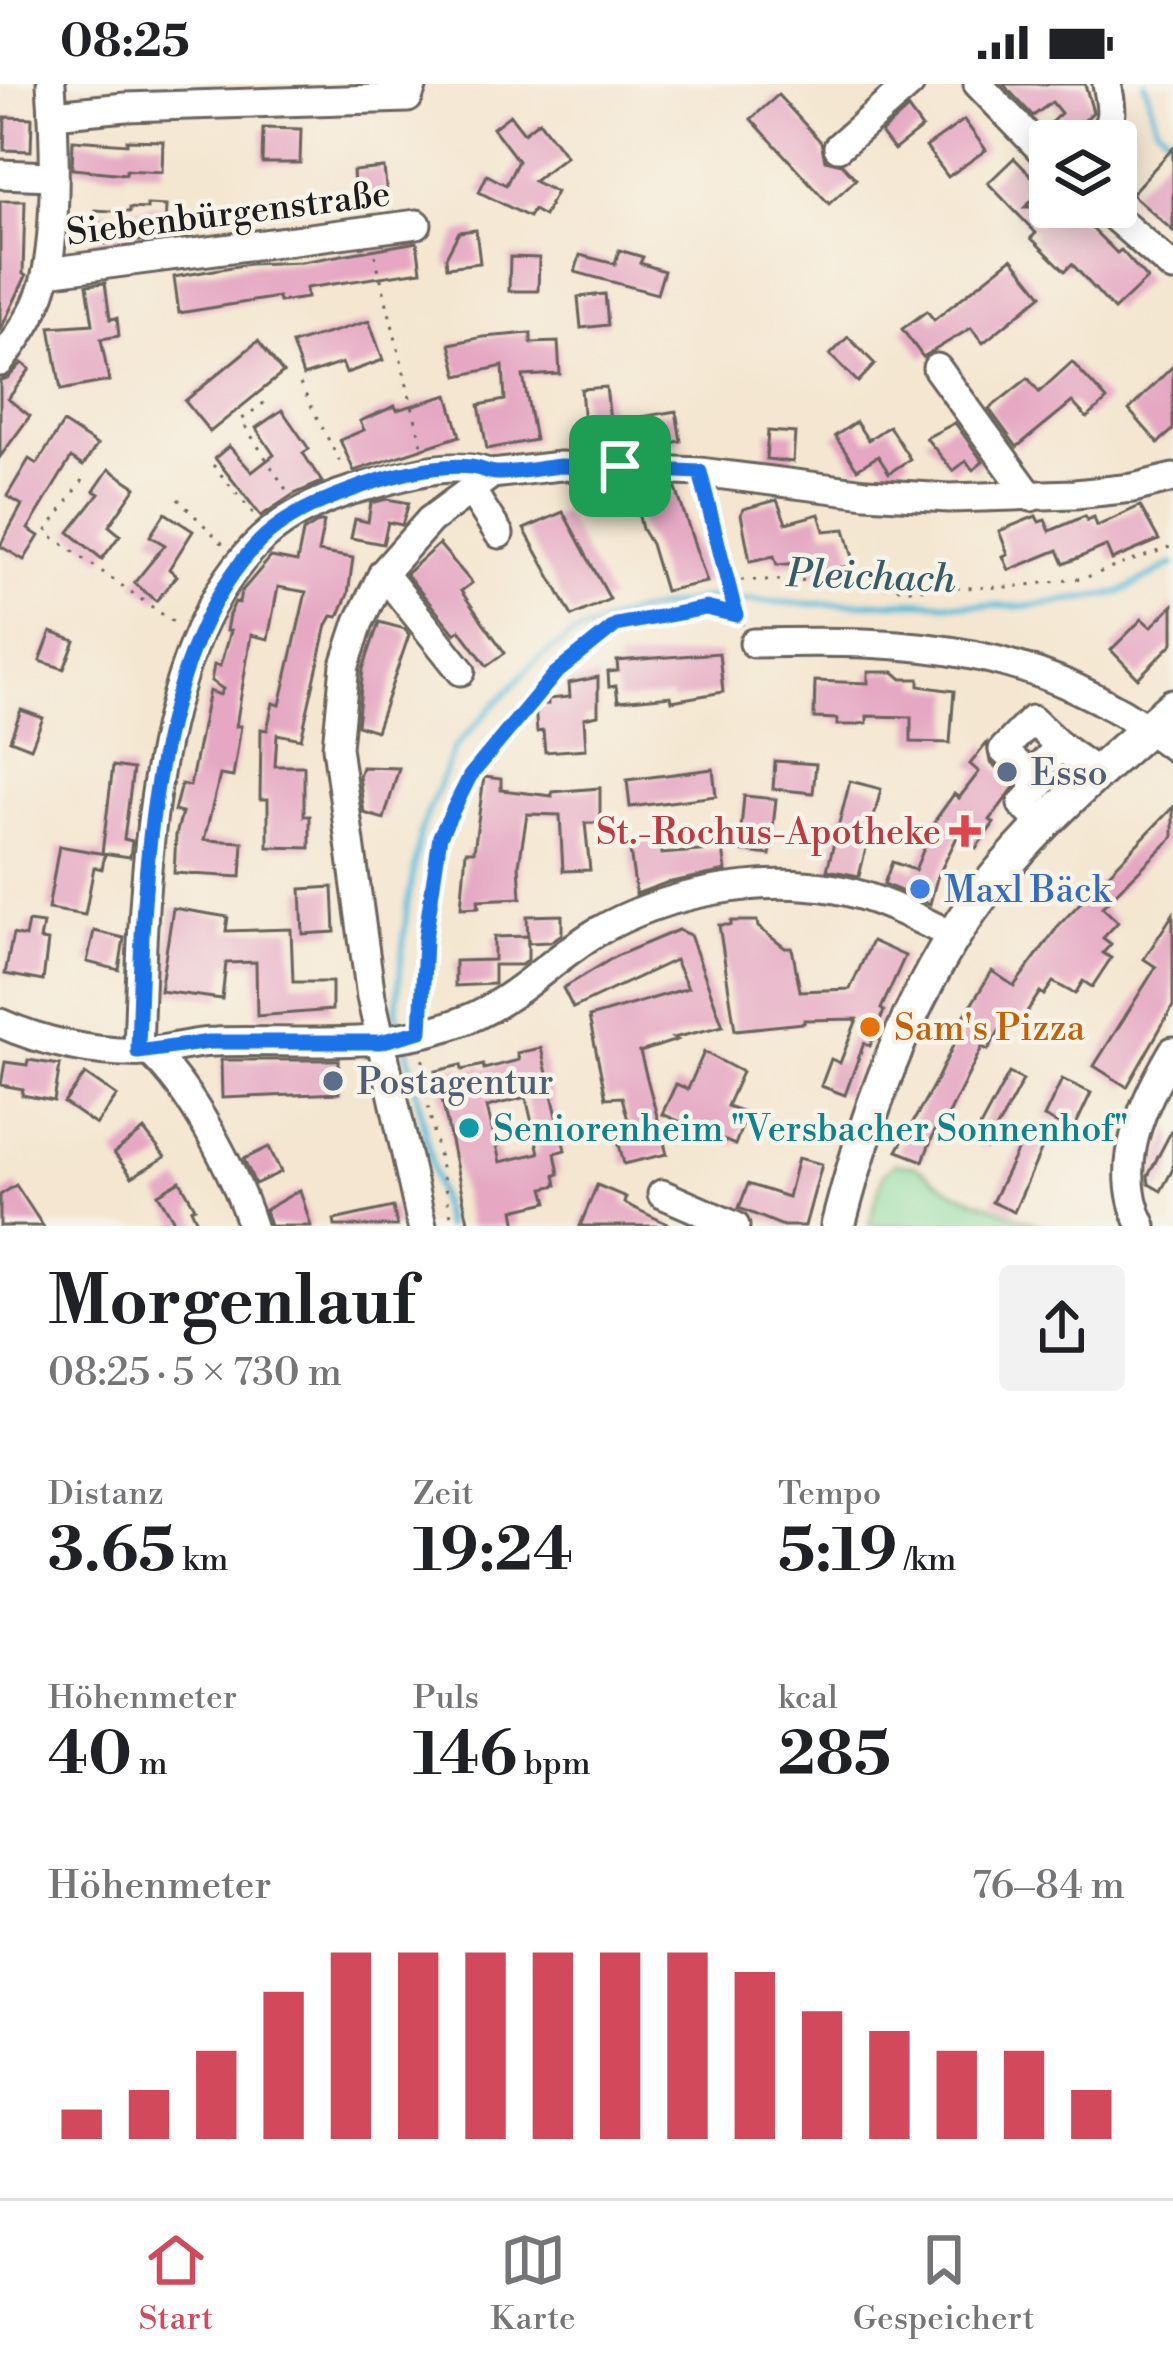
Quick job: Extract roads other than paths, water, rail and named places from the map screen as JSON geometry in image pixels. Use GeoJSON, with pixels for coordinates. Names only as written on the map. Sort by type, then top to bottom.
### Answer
{"type":"FeatureCollection","features":[{"type":"Feature","properties":{"kind":"main road"},"geometry":{"type":"LineString","coordinates":[[838,1226],[901,1037],[955,937],[993,879],[1043,825],[1098,773],[1164,727]]}},
{"type":"Feature","properties":{"kind":"street"},"geometry":{"type":"LineString","coordinates":[[0,362],[34,310],[47,272],[51,84]]}},
{"type":"Feature","properties":{"kind":"street"},"geometry":{"type":"LineString","coordinates":[[53,114],[408,98],[412,84]]}},
{"type":"Feature","properties":{"kind":"street"},"geometry":{"type":"LineString","coordinates":[[838,147],[910,84]]}},
{"type":"Feature","properties":{"kind":"street"},"geometry":{"type":"LineString","coordinates":[[978,84],[1029,137]]}},
{"type":"Feature","properties":{"kind":"street"},"geometry":{"type":"LineString","coordinates":[[1107,84],[1111,120]]}},
{"type":"Feature","properties":{"kind":"street"},"geometry":{"type":"LineString","coordinates":[[0,174],[52,176]]}},
{"type":"Feature","properties":{"kind":"street","name":"Siebenbürgenstraße"},"geometry":{"type":"LineString","coordinates":[[47,272],[417,224]]}},
{"type":"Feature","properties":{"kind":"street"},"geometry":{"type":"LineString","coordinates":[[1127,228],[1173,268]]}},
{"type":"Feature","properties":{"kind":"street"},"geometry":{"type":"LineString","coordinates":[[937,368],[1030,496]]}},
{"type":"Feature","properties":{"kind":"street"},"geometry":{"type":"LineString","coordinates":[[422,1226],[380,1042],[337,747],[345,665],[359,622],[383,573],[430,520],[482,482],[560,466],[700,472],[866,494],[1030,496],[1133,488],[1173,478]]}},
{"type":"Feature","properties":{"kind":"street"},"geometry":{"type":"LineString","coordinates":[[143,1052],[149,851],[170,726],[204,617],[241,562],[263,538],[301,512],[354,489],[428,470],[473,467],[500,534]]}},
{"type":"Feature","properties":{"kind":"street"},"geometry":{"type":"LineString","coordinates":[[383,573],[461,671]]}},
{"type":"Feature","properties":{"kind":"street"},"geometry":{"type":"LineString","coordinates":[[754,643],[913,643],[962,651],[1059,679],[1164,727]]}},
{"type":"Feature","properties":{"kind":"street"},"geometry":{"type":"LineString","coordinates":[[1043,825],[1022,804],[1040,785],[1003,750],[1025,726],[1032,720],[1098,773]]}},
{"type":"Feature","properties":{"kind":"street"},"geometry":{"type":"LineString","coordinates":[[1030,776],[1060,746]]}},
{"type":"Feature","properties":{"kind":"street"},"geometry":{"type":"LineString","coordinates":[[0,1023],[43,1039],[143,1052],[209,1042],[380,1042],[446,1027],[502,1001],[593,934],[628,916],[731,889],[786,884],[839,890],[897,908],[955,937]]}},
{"type":"Feature","properties":{"kind":"street"},"geometry":{"type":"LineString","coordinates":[[1142,1226],[1128,1190],[1128,1161],[1173,1051]]}},
{"type":"Feature","properties":{"kind":"street"},"geometry":{"type":"LineString","coordinates":[[143,1052],[174,1073],[242,1196],[252,1226]]}},
{"type":"Feature","properties":{"kind":"street"},"geometry":{"type":"LineString","coordinates":[[662,1194],[735,1226]]}},
{"type":"Feature","properties":{"kind":"waterway","name":"Pleichach"},"geometry":{"type":"LineString","coordinates":[[1145,84],[1157,126],[1173,140]]}},
{"type":"Feature","properties":{"kind":"waterway","name":"Pleichach"},"geometry":{"type":"LineString","coordinates":[[402,1029],[396,1012],[421,830],[454,748],[537,660],[573,635],[625,615],[709,598],[1023,607],[1119,593],[1173,564]]}},
{"type":"Feature","properties":{"kind":"waterway","name":"Pleichach"},"geometry":{"type":"LineString","coordinates":[[406,1042],[445,1226]]}},
{"type":"Feature","properties":{"kind":"place","name":"Esso"},"geometry":{"type":"Point","coordinates":[1007,772]}},
{"type":"Feature","properties":{"kind":"place","name":"St.-Rochus-Apotheke"},"geometry":{"type":"Point","coordinates":[965,831]}},
{"type":"Feature","properties":{"kind":"place","name":"Maxl Bäck"},"geometry":{"type":"Point","coordinates":[920,889]}},
{"type":"Feature","properties":{"kind":"place","name":"Sam's Pizza"},"geometry":{"type":"Point","coordinates":[870,1027]}},
{"type":"Feature","properties":{"kind":"place","name":"Postagentur"},"geometry":{"type":"Point","coordinates":[333,1081]}},
{"type":"Feature","properties":{"kind":"place","name":"Seniorenheim \"Versbacher Sonnenhof\""},"geometry":{"type":"Point","coordinates":[469,1128]}}]}
